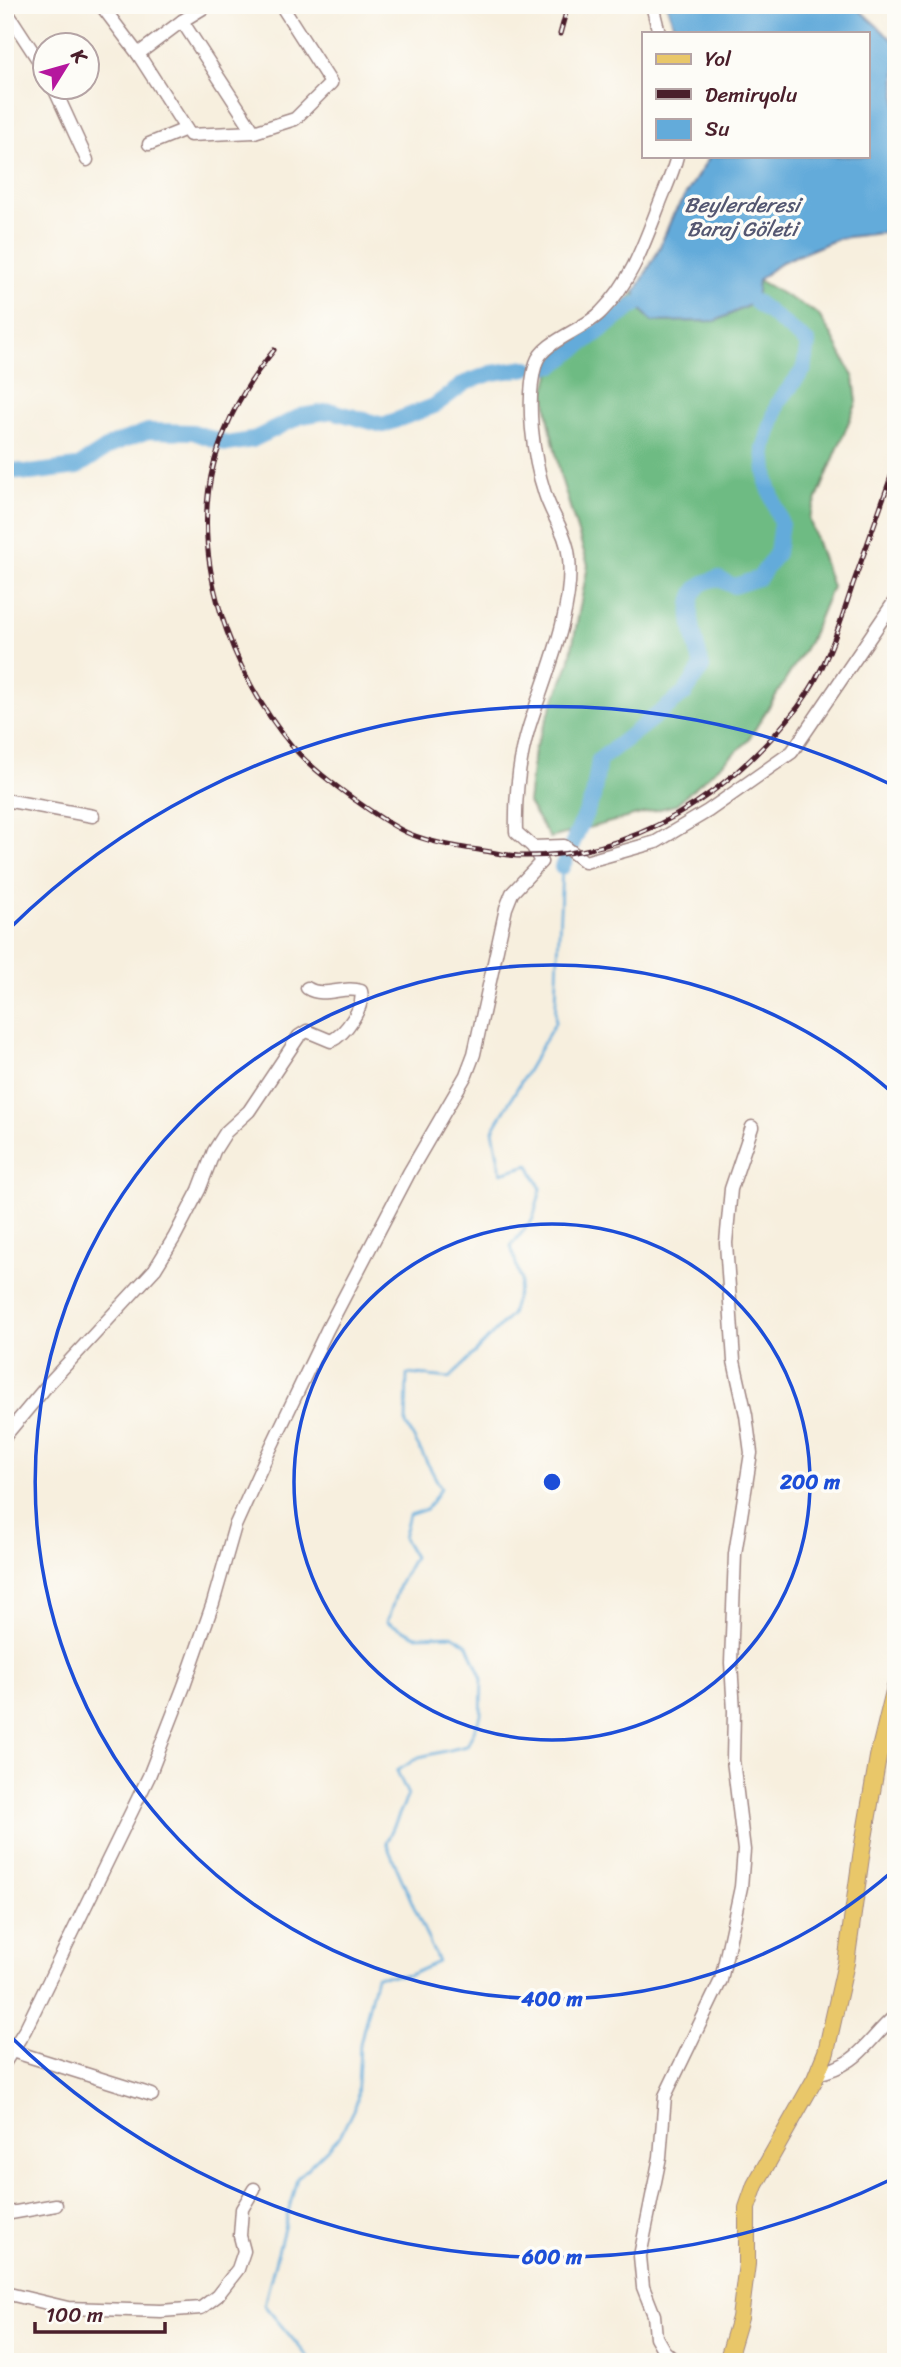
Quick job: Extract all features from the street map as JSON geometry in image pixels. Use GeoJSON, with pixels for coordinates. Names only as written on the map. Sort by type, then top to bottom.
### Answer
{"type":"FeatureCollection","features":[{"type":"Feature","properties":{"kind":"main road"},"geometry":{"type":"LineString","coordinates":[[727,2362],[740,2319],[747,2264],[747,2207],[755,2185],[816,2074],[825,2052],[846,1963],[878,1756],[896,1683]]}},
{"type":"Feature","properties":{"kind":"street"},"geometry":{"type":"LineString","coordinates":[[101,5],[138,54],[190,135],[254,132],[295,119],[331,83],[281,5]]}},
{"type":"Feature","properties":{"kind":"street"},"geometry":{"type":"LineString","coordinates":[[138,54],[208,5]]}},
{"type":"Feature","properties":{"kind":"street"},"geometry":{"type":"LineString","coordinates":[[652,5],[659,32]]}},
{"type":"Feature","properties":{"kind":"street"},"geometry":{"type":"LineString","coordinates":[[5,9],[32,50]]}},
{"type":"Feature","properties":{"kind":"street"},"geometry":{"type":"LineString","coordinates":[[182,21],[254,132]]}},
{"type":"Feature","properties":{"kind":"street"},"geometry":{"type":"LineString","coordinates":[[61,102],[88,160]]}},
{"type":"Feature","properties":{"kind":"street"},"geometry":{"type":"LineString","coordinates":[[149,144],[186,129]]}},
{"type":"Feature","properties":{"kind":"street"},"geometry":{"type":"LineString","coordinates":[[152,2095],[8,2057],[25,2030],[149,1776],[213,1603],[235,1526],[262,1464],[327,1331],[409,1173],[466,1074],[474,1054],[506,908],[512,893],[541,862],[533,847],[516,832],[515,789],[528,730],[552,661],[569,589],[569,557],[565,538],[545,495],[531,430],[536,360],[543,349],[577,331],[600,313],[620,290],[636,264],[676,158]]}},
{"type":"Feature","properties":{"kind":"street"},"geometry":{"type":"LineString","coordinates":[[533,847],[564,846],[585,862],[656,842],[708,811],[792,752],[896,599]]}},
{"type":"Feature","properties":{"kind":"street"},"geometry":{"type":"LineString","coordinates":[[5,800],[93,816]]}},
{"type":"Feature","properties":{"kind":"street"},"geometry":{"type":"LineString","coordinates":[[5,1436],[51,1381],[155,1269],[181,1226],[214,1151],[226,1132],[249,1111],[299,1036],[307,1031],[331,1041],[338,1037],[354,1016],[363,998],[361,991],[355,989],[316,993],[307,988]]}},
{"type":"Feature","properties":{"kind":"street"},"geometry":{"type":"LineString","coordinates":[[676,2362],[664,2351],[656,2337],[654,2315],[643,2287],[640,2256],[660,2157],[665,2096],[721,1980],[741,1886],[744,1850],[733,1760],[731,1663],[736,1554],[751,1453],[734,1361],[726,1242],[732,1189],[752,1127]]}},
{"type":"Feature","properties":{"kind":"street"},"geometry":{"type":"LineString","coordinates":[[816,2074],[836,2070],[852,2060],[896,2015]]}},
{"type":"Feature","properties":{"kind":"street"},"geometry":{"type":"LineString","coordinates":[[5,2293],[68,2308],[161,2311],[201,2308],[217,2297],[238,2269],[244,2251],[240,2236],[243,2209],[254,2189]]}},
{"type":"Feature","properties":{"kind":"street"},"geometry":{"type":"LineString","coordinates":[[5,2214],[57,2205]]}},
{"type":"Feature","properties":{"kind":"green space"},"geometry":{"type":"Polygon","coordinates":[[[758,280],[818,314],[854,378],[857,402],[809,518],[832,587],[809,642],[747,742],[675,805],[550,838],[528,803],[534,750],[569,664],[588,565],[561,478],[549,421],[545,392],[556,353],[601,327],[636,291],[636,304],[758,280]]]}},
{"type":"Feature","properties":{"kind":"water","name":"Beylerderesi Baraj Göleti"},"geometry":{"type":"Polygon","coordinates":[[[667,5],[854,5],[896,43],[896,223],[881,233],[840,238],[782,262],[758,280],[756,302],[716,321],[652,322],[636,304],[636,291],[658,251],[673,215],[709,158],[870,158],[870,32],[676,32],[667,5]]]}},
{"type":"Feature","properties":{"kind":"waterway"},"geometry":{"type":"LineString","coordinates":[[562,867],[593,797],[599,760],[685,693],[702,667],[692,624],[692,601],[695,592],[703,584],[717,578],[734,586],[759,578],[777,553],[781,523],[767,482],[764,449],[778,403],[804,369],[808,343],[756,302]]}},
{"type":"Feature","properties":{"kind":"waterway"},"geometry":{"type":"LineString","coordinates":[[543,366],[554,365],[636,304]]}},
{"type":"Feature","properties":{"kind":"waterway"},"geometry":{"type":"LineString","coordinates":[[5,469],[30,473],[77,467],[113,444],[148,431],[193,432],[227,444],[252,440],[301,416],[332,411],[383,425],[434,406],[465,383],[492,373],[527,368]]}},
{"type":"Feature","properties":{"kind":"waterway"},"geometry":{"type":"LineString","coordinates":[[312,2362],[264,2305],[297,2178],[340,2136],[357,2102],[360,2044],[376,1976],[409,1975],[438,1962],[386,1843],[408,1795],[397,1771],[419,1757],[467,1746],[481,1715],[482,1679],[468,1645],[452,1635],[416,1636],[387,1622],[399,1585],[414,1557],[403,1538],[409,1515],[427,1509],[441,1488],[406,1424],[407,1374],[450,1378],[511,1315],[521,1281],[511,1246],[533,1219],[541,1189],[529,1165],[501,1173],[493,1130],[555,1023],[562,867]]}},
{"type":"Feature","properties":{"kind":"railway"},"geometry":{"type":"LineString","coordinates":[[560,34],[568,5]]}},
{"type":"Feature","properties":{"kind":"railway"},"geometry":{"type":"LineString","coordinates":[[274,350],[254,376],[231,417],[214,463],[208,499],[207,537],[221,613],[251,684],[270,717],[292,746],[330,781],[396,827],[410,834],[453,846],[518,856],[560,854],[601,846],[639,833],[675,816],[709,794],[741,768],[771,739],[798,707],[824,663],[896,462]]}}]}
